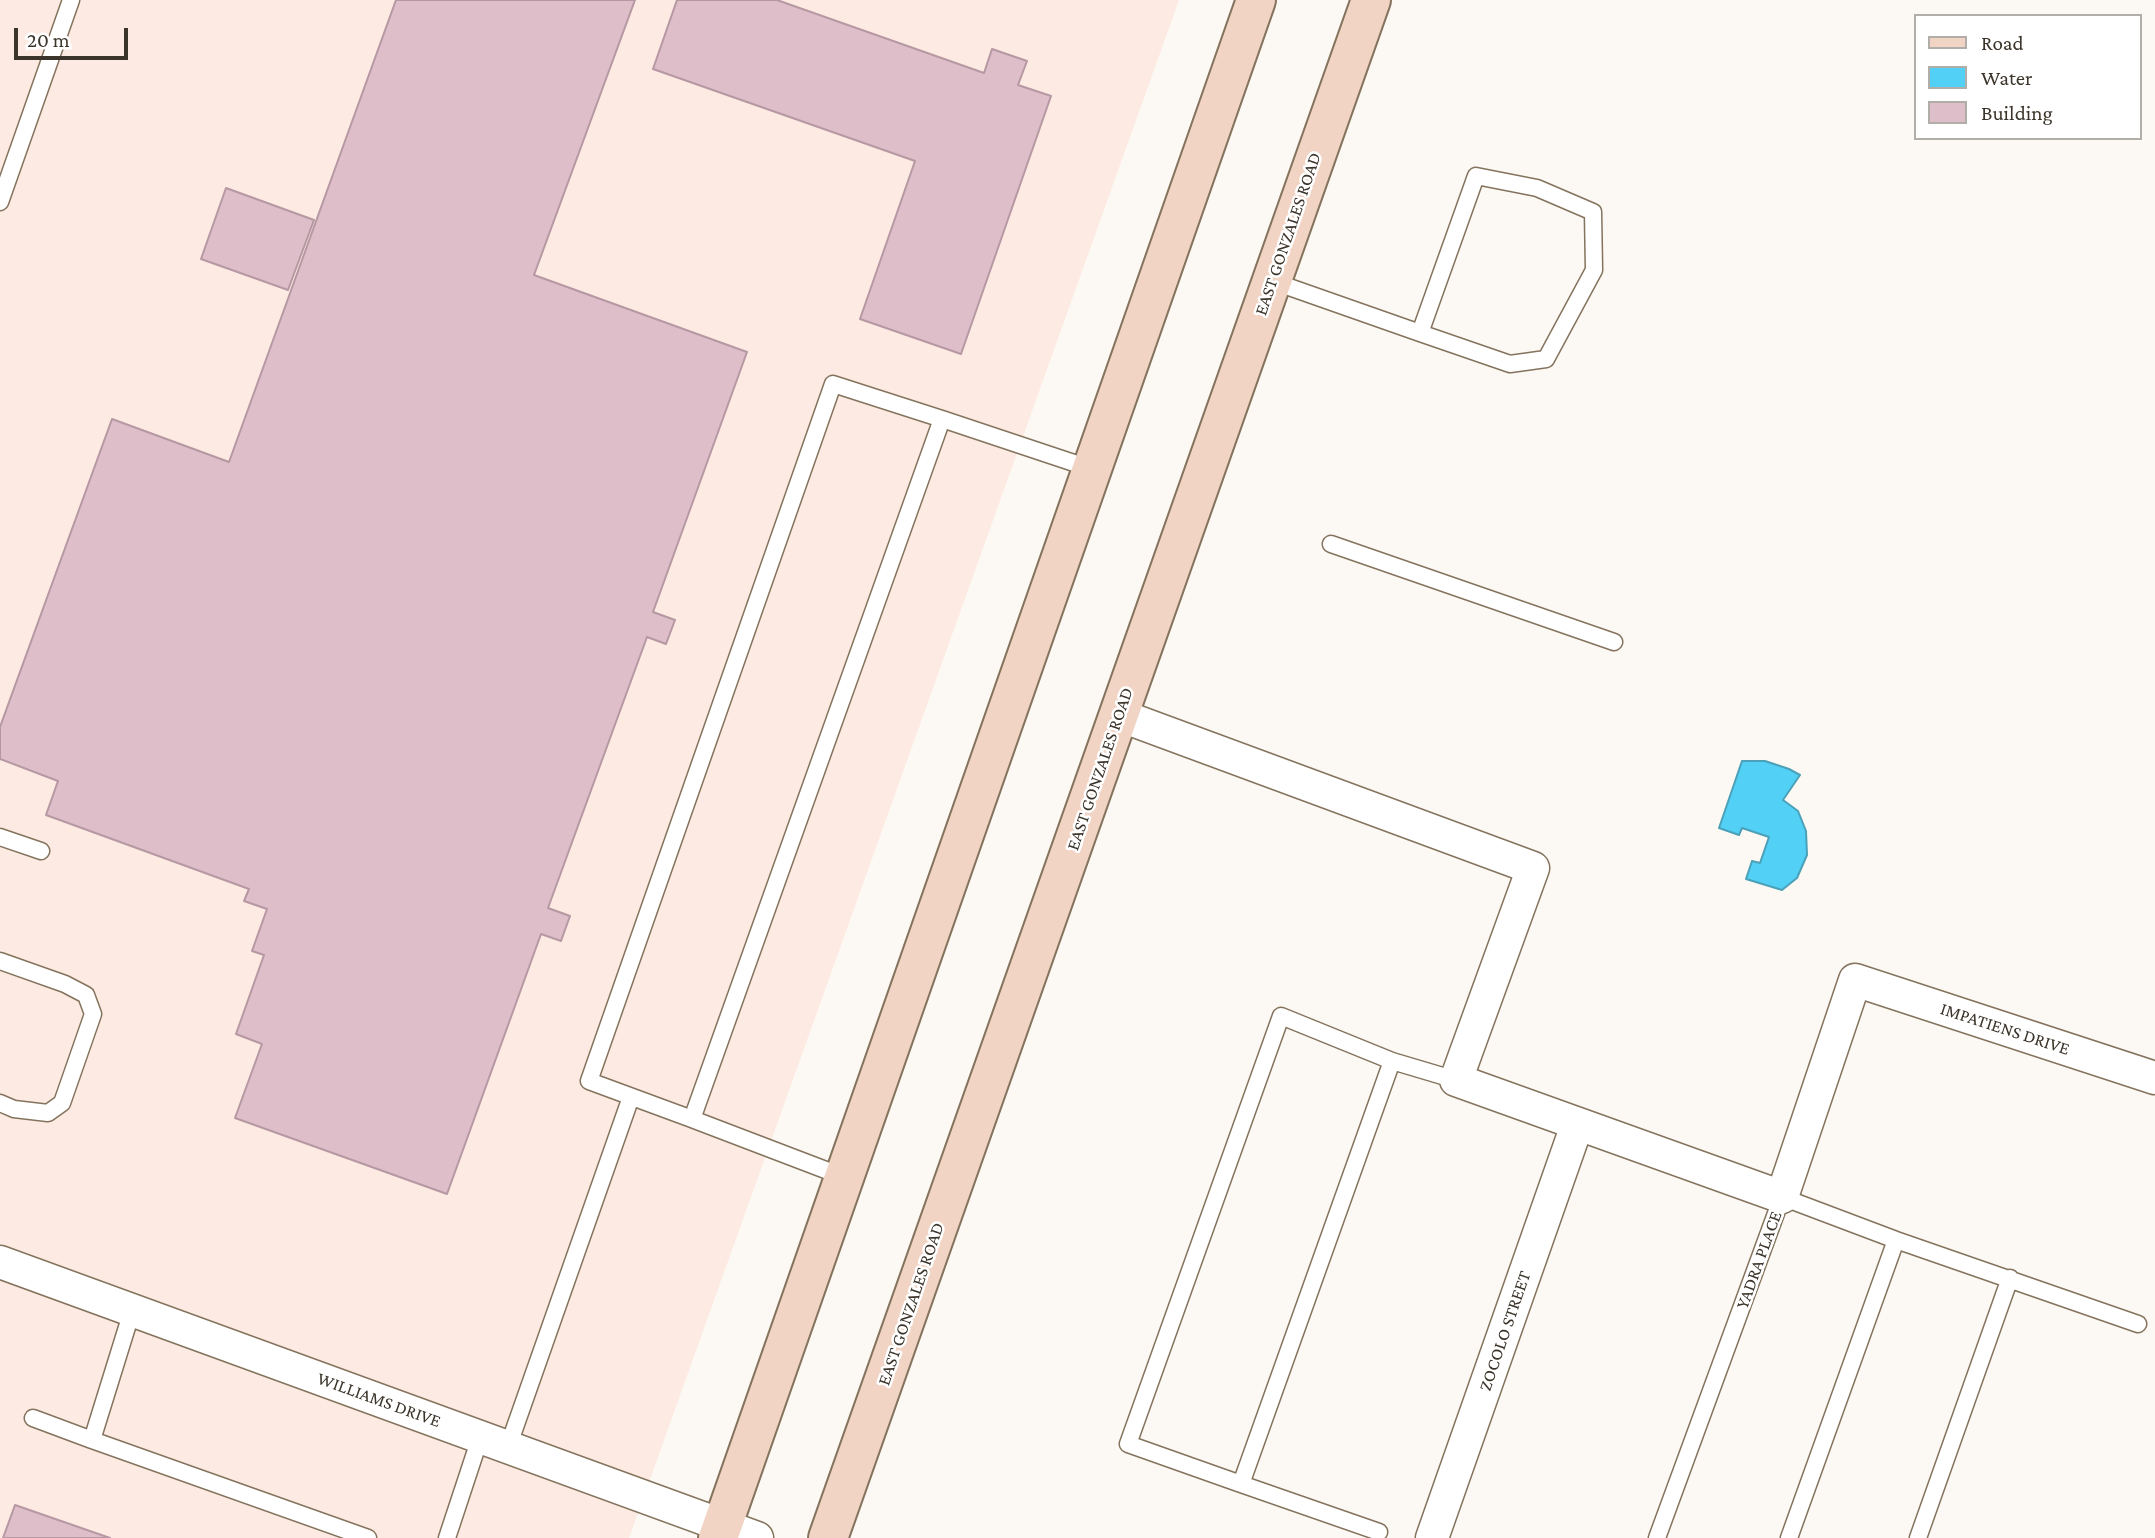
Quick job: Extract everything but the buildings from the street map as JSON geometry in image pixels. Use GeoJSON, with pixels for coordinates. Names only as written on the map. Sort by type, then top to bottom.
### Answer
{"type":"FeatureCollection","features":[{"type":"Feature","properties":{"kind":"main road"},"geometry":{"type":"LineString","coordinates":[[733,1534],[844,1177],[1256,0]]}},
{"type":"Feature","properties":{"kind":"main road","name":"EAST GONZALES ROAD"},"geometry":{"type":"LineString","coordinates":[[828,1538],[1371,0]]}},
{"type":"Feature","properties":{"kind":"street"},"geometry":{"type":"LineString","coordinates":[[1119,715],[1533,868],[1456,1080],[1782,1197]]}},
{"type":"Feature","properties":{"kind":"street","name":"IMPATIENS DRIVE"},"geometry":{"type":"LineString","coordinates":[[1855,980],[2155,1079]]}},
{"type":"Feature","properties":{"kind":"street","name":"YADRA PLACE"},"geometry":{"type":"LineString","coordinates":[[1782,1197],[1855,980]]}},
{"type":"Feature","properties":{"kind":"street","name":"ZOCOLO STREET"},"geometry":{"type":"LineString","coordinates":[[1432,1538],[1577,1125]]}},
{"type":"Feature","properties":{"kind":"street","name":"WILLIAMS DRIVE"},"geometry":{"type":"LineString","coordinates":[[0,1262],[494,1443],[733,1534]]}},
{"type":"Feature","properties":{"kind":"lane"},"geometry":{"type":"LineString","coordinates":[[0,202],[71,0]]}},
{"type":"Feature","properties":{"kind":"lane"},"geometry":{"type":"LineString","coordinates":[[1272,281],[1420,333],[1510,364],[1546,359],[1594,270],[1593,212],[1537,188],[1476,176],[1420,333]]}},
{"type":"Feature","properties":{"kind":"lane"},"geometry":{"type":"LineString","coordinates":[[844,1177],[589,1081],[833,384],[1092,470]]}},
{"type":"Feature","properties":{"kind":"lane"},"geometry":{"type":"LineString","coordinates":[[692,1119],[942,419]]}},
{"type":"Feature","properties":{"kind":"lane"},"geometry":{"type":"LineString","coordinates":[[1331,544],[1614,642]]}},
{"type":"Feature","properties":{"kind":"lane"},"geometry":{"type":"LineString","coordinates":[[0,837],[41,851]]}},
{"type":"Feature","properties":{"kind":"lane"},"geometry":{"type":"LineString","coordinates":[[0,961],[65,984],[86,995],[93,1014],[62,1103],[48,1113],[14,1109],[0,1103]]}},
{"type":"Feature","properties":{"kind":"lane"},"geometry":{"type":"LineString","coordinates":[[1379,1532],[1128,1444],[1281,1016],[1392,1060],[1456,1080]]}},
{"type":"Feature","properties":{"kind":"lane"},"geometry":{"type":"LineString","coordinates":[[1241,1484],[1392,1060]]}},
{"type":"Feature","properties":{"kind":"lane"},"geometry":{"type":"LineString","coordinates":[[447,1538],[494,1443],[631,1097]]}},
{"type":"Feature","properties":{"kind":"lane"},"geometry":{"type":"LineString","coordinates":[[1782,1197],[2137,1324]]}},
{"type":"Feature","properties":{"kind":"lane","name":"YADRA PLACE"},"geometry":{"type":"LineString","coordinates":[[1657,1538],[1782,1197]]}},
{"type":"Feature","properties":{"kind":"lane"},"geometry":{"type":"LineString","coordinates":[[1789,1538],[1896,1240]]}},
{"type":"Feature","properties":{"kind":"lane"},"geometry":{"type":"LineString","coordinates":[[1918,1538],[2010,1278]]}},
{"type":"Feature","properties":{"kind":"lane"},"geometry":{"type":"LineString","coordinates":[[92,1440],[132,1311]]}},
{"type":"Feature","properties":{"kind":"lane"},"geometry":{"type":"LineString","coordinates":[[33,1418],[368,1538]]}},
{"type":"Feature","properties":{"kind":"shaded area"},"geometry":{"type":"Polygon","coordinates":[[[0,0],[1179,0],[629,1538],[0,1538],[0,0]]]}},
{"type":"Feature","properties":{"kind":"water"},"geometry":{"type":"Polygon","coordinates":[[[1742,761],[1765,761],[1800,775],[1783,800],[1798,811],[1806,831],[1807,855],[1797,878],[1782,890],[1746,879],[1752,861],[1760,863],[1769,837],[1742,828],[1739,835],[1719,828],[1742,761]]]}}]}
